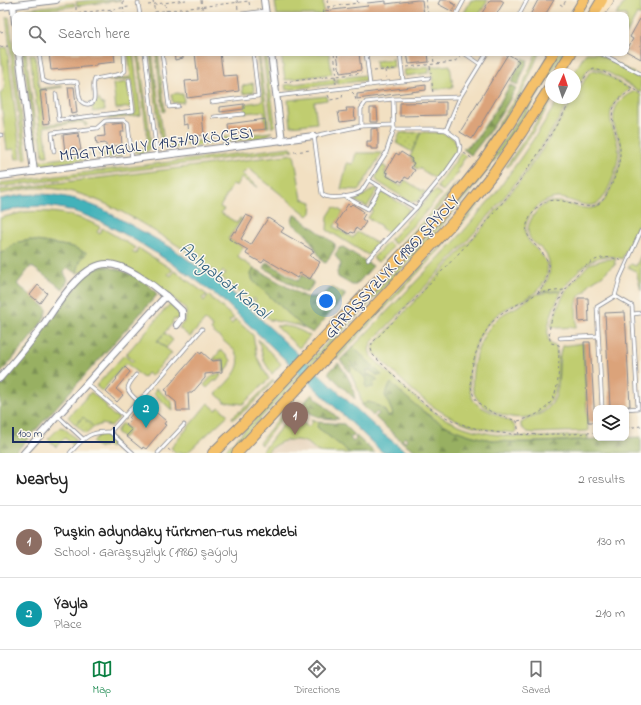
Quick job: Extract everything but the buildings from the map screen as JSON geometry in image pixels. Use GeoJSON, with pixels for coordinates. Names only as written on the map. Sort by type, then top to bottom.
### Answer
{"type":"FeatureCollection","features":[{"type":"Feature","properties":{"kind":"main road"},"geometry":{"type":"LineString","coordinates":[[595,12],[602,0]]}},
{"type":"Feature","properties":{"kind":"main road"},"geometry":{"type":"LineString","coordinates":[[601,12],[609,0]]}},
{"type":"Feature","properties":{"kind":"main road","name":"GARAŞSYZLYK (1986) ŞAÝOLY"},"geometry":{"type":"LineString","coordinates":[[213,453],[244,423],[433,222],[462,189],[508,126],[551,56]]}},
{"type":"Feature","properties":{"kind":"main road"},"geometry":{"type":"LineString","coordinates":[[562,68],[569,56]]}},
{"type":"Feature","properties":{"kind":"main road","name":"GARAŞSYZLYK (1986) ŞAÝOLY"},"geometry":{"type":"LineString","coordinates":[[237,453],[446,230],[475,197],[521,134],[545,96]]}},
{"type":"Feature","properties":{"kind":"street"},"geometry":{"type":"LineString","coordinates":[[0,7],[56,0]]}},
{"type":"Feature","properties":{"kind":"street"},"geometry":{"type":"LineString","coordinates":[[264,0],[266,12]]}},
{"type":"Feature","properties":{"kind":"street"},"geometry":{"type":"LineString","coordinates":[[13,5],[14,12]]}},
{"type":"Feature","properties":{"kind":"street"},"geometry":{"type":"LineString","coordinates":[[19,56],[34,172]]}},
{"type":"Feature","properties":{"kind":"street"},"geometry":{"type":"LineString","coordinates":[[271,56],[282,140]]}},
{"type":"Feature","properties":{"kind":"street","name":"MAGTYMGULY (1957/9) KÖÇESI"},"geometry":{"type":"LineString","coordinates":[[0,176],[314,136]]}},
{"type":"Feature","properties":{"kind":"street"},"geometry":{"type":"LineString","coordinates":[[0,378],[41,329],[57,305],[73,286],[92,268],[103,265],[116,265],[149,282],[182,311],[182,318],[177,325]]}},
{"type":"Feature","properties":{"kind":"street"},"geometry":{"type":"LineString","coordinates":[[24,453],[166,296]]}},
{"type":"Feature","properties":{"kind":"lane"},"geometry":{"type":"LineString","coordinates":[[458,12],[464,0]]}},
{"type":"Feature","properties":{"kind":"lane"},"geometry":{"type":"LineString","coordinates":[[521,12],[527,0]]}},
{"type":"Feature","properties":{"kind":"lane"},"geometry":{"type":"LineString","coordinates":[[138,2],[140,12]]}},
{"type":"Feature","properties":{"kind":"lane"},"geometry":{"type":"LineString","coordinates":[[39,56],[43,80],[48,83],[70,81],[77,82],[80,100],[84,104],[93,103],[95,99],[93,85],[95,79],[122,74],[125,71],[124,56]]}},
{"type":"Feature","properties":{"kind":"lane"},"geometry":{"type":"LineString","coordinates":[[145,56],[157,156]]}},
{"type":"Feature","properties":{"kind":"lane"},"geometry":{"type":"LineString","coordinates":[[162,56],[169,107],[178,106]]}},
{"type":"Feature","properties":{"kind":"lane"},"geometry":{"type":"LineString","coordinates":[[212,102],[258,96],[253,56]]}},
{"type":"Feature","properties":{"kind":"lane"},"geometry":{"type":"LineString","coordinates":[[366,56],[370,85]]}},
{"type":"Feature","properties":{"kind":"lane"},"geometry":{"type":"LineString","coordinates":[[400,56],[403,81]]}},
{"type":"Feature","properties":{"kind":"lane"},"geometry":{"type":"LineString","coordinates":[[468,56],[480,64]]}},
{"type":"Feature","properties":{"kind":"lane"},"geometry":{"type":"LineString","coordinates":[[446,130],[460,97],[486,56]]}},
{"type":"Feature","properties":{"kind":"lane"},"geometry":{"type":"LineString","coordinates":[[606,56],[641,74]]}},
{"type":"Feature","properties":{"kind":"lane"},"geometry":{"type":"LineString","coordinates":[[276,96],[429,78]]}},
{"type":"Feature","properties":{"kind":"lane"},"geometry":{"type":"LineString","coordinates":[[56,94],[59,120],[133,111],[129,80]]}},
{"type":"Feature","properties":{"kind":"lane"},"geometry":{"type":"LineString","coordinates":[[361,126],[361,109],[366,102],[393,99],[460,97]]}},
{"type":"Feature","properties":{"kind":"lane"},"geometry":{"type":"LineString","coordinates":[[368,259],[416,208],[445,173],[459,153],[458,139],[446,130],[436,129],[393,127],[361,126],[314,136],[322,194],[324,197],[329,198],[344,196],[361,192],[386,153],[393,127],[393,99]]}},
{"type":"Feature","properties":{"kind":"lane"},"geometry":{"type":"LineString","coordinates":[[214,117],[243,114]]}},
{"type":"Feature","properties":{"kind":"lane"},"geometry":{"type":"LineString","coordinates":[[54,151],[52,133],[97,128],[104,121],[124,120],[128,123],[132,160]]}},
{"type":"Feature","properties":{"kind":"lane"},"geometry":{"type":"LineString","coordinates":[[369,180],[416,208]]}},
{"type":"Feature","properties":{"kind":"lane"},"geometry":{"type":"LineString","coordinates":[[344,196],[368,209],[381,187]]}},
{"type":"Feature","properties":{"kind":"lane"},"geometry":{"type":"LineString","coordinates":[[616,296],[617,285],[641,231]]}},
{"type":"Feature","properties":{"kind":"lane"},"geometry":{"type":"LineString","coordinates":[[616,296],[632,306],[633,314],[638,408],[629,409]]}},
{"type":"Feature","properties":{"kind":"lane"},"geometry":{"type":"LineString","coordinates":[[602,405],[597,307],[616,296]]}},
{"type":"Feature","properties":{"kind":"lane"},"geometry":{"type":"LineString","coordinates":[[633,314],[641,313]]}},
{"type":"Feature","properties":{"kind":"lane"},"geometry":{"type":"LineString","coordinates":[[110,432],[146,394],[202,329]]}},
{"type":"Feature","properties":{"kind":"lane"},"geometry":{"type":"LineString","coordinates":[[560,338],[598,336]]}},
{"type":"Feature","properties":{"kind":"lane"},"geometry":{"type":"LineString","coordinates":[[136,375],[128,383],[128,389],[129,393],[138,401]]}},
{"type":"Feature","properties":{"kind":"lane"},"geometry":{"type":"LineString","coordinates":[[87,384],[124,416]]}},
{"type":"Feature","properties":{"kind":"lane"},"geometry":{"type":"LineString","coordinates":[[58,416],[82,439]]}},
{"type":"Feature","properties":{"kind":"lane"},"geometry":{"type":"LineString","coordinates":[[158,453],[184,425]]}},
{"type":"Feature","properties":{"kind":"lane"},"geometry":{"type":"LineString","coordinates":[[70,453],[82,439],[94,432],[110,432],[133,453]]}},
{"type":"Feature","properties":{"kind":"path"},"geometry":{"type":"LineString","coordinates":[[153,0],[155,12],[249,0],[250,8]]}},
{"type":"Feature","properties":{"kind":"path"},"geometry":{"type":"LineString","coordinates":[[148,5],[186,0]]}},
{"type":"Feature","properties":{"kind":"path"},"geometry":{"type":"LineString","coordinates":[[201,0],[203,12]]}},
{"type":"Feature","properties":{"kind":"path"},"geometry":{"type":"LineString","coordinates":[[327,0],[329,12]]}},
{"type":"Feature","properties":{"kind":"path"},"geometry":{"type":"LineString","coordinates":[[328,7],[358,3],[357,0]]}},
{"type":"Feature","properties":{"kind":"path"},"geometry":{"type":"LineString","coordinates":[[425,0],[428,12]]}},
{"type":"Feature","properties":{"kind":"path"},"geometry":{"type":"LineString","coordinates":[[560,4],[563,6],[566,0]]}},
{"type":"Feature","properties":{"kind":"path"},"geometry":{"type":"LineString","coordinates":[[123,1],[124,12]]}},
{"type":"Feature","properties":{"kind":"path"},"geometry":{"type":"LineString","coordinates":[[237,1],[238,9]]}},
{"type":"Feature","properties":{"kind":"path"},"geometry":{"type":"LineString","coordinates":[[165,3],[166,11]]}},
{"type":"Feature","properties":{"kind":"path"},"geometry":{"type":"LineString","coordinates":[[76,7],[76,12]]}},
{"type":"Feature","properties":{"kind":"path"},"geometry":{"type":"LineString","coordinates":[[94,12],[129,7]]}},
{"type":"Feature","properties":{"kind":"path"},"geometry":{"type":"LineString","coordinates":[[0,32],[6,31]]}},
{"type":"Feature","properties":{"kind":"path"},"geometry":{"type":"LineString","coordinates":[[0,47],[8,46]]}},
{"type":"Feature","properties":{"kind":"path"},"geometry":{"type":"LineString","coordinates":[[334,56],[336,85]]}},
{"type":"Feature","properties":{"kind":"path"},"geometry":{"type":"LineString","coordinates":[[433,56],[434,64]]}},
{"type":"Feature","properties":{"kind":"path"},"geometry":{"type":"LineString","coordinates":[[449,62],[454,62],[461,56]]}},
{"type":"Feature","properties":{"kind":"path"},"geometry":{"type":"LineString","coordinates":[[430,65],[431,73]]}},
{"type":"Feature","properties":{"kind":"path"},"geometry":{"type":"LineString","coordinates":[[581,84],[588,72],[594,69],[602,71],[641,93]]}},
{"type":"Feature","properties":{"kind":"path"},"geometry":{"type":"LineString","coordinates":[[385,70],[386,79]]}},
{"type":"Feature","properties":{"kind":"path"},"geometry":{"type":"LineString","coordinates":[[627,263],[611,257],[606,257],[591,262],[585,266],[564,290],[553,314],[549,329],[551,343],[559,345],[558,381],[554,396],[545,410],[538,415],[517,421],[489,410],[477,401],[472,390],[473,364],[478,344],[493,321],[503,312],[537,293],[542,288],[546,280],[548,264],[544,254],[528,237],[527,228],[530,220],[538,207],[552,200],[563,200],[578,206],[586,207],[598,204],[603,200],[612,183],[620,156],[620,145],[613,125],[612,112],[620,99],[633,89]]}},
{"type":"Feature","properties":{"kind":"path"},"geometry":{"type":"LineString","coordinates":[[351,92],[354,94],[356,100]]}},
{"type":"Feature","properties":{"kind":"path"},"geometry":{"type":"LineString","coordinates":[[326,94],[329,95],[330,100],[342,98],[344,93]]}},
{"type":"Feature","properties":{"kind":"path"},"geometry":{"type":"LineString","coordinates":[[569,104],[528,169],[487,220],[450,262],[371,346],[371,352],[410,390],[439,414],[469,427],[481,431],[519,435],[593,432]]}},
{"type":"Feature","properties":{"kind":"path"},"geometry":{"type":"LineString","coordinates":[[294,152],[316,150]]}},
{"type":"Feature","properties":{"kind":"path"},"geometry":{"type":"LineString","coordinates":[[459,150],[474,159]]}},
{"type":"Feature","properties":{"kind":"path"},"geometry":{"type":"LineString","coordinates":[[537,293],[564,290]]}},
{"type":"Feature","properties":{"kind":"path"},"geometry":{"type":"LineString","coordinates":[[517,421],[519,435]]}},
{"type":"Feature","properties":{"kind":"path"},"geometry":{"type":"LineString","coordinates":[[629,428],[641,426]]}},
{"type":"Feature","properties":{"kind":"shaded area"},"geometry":{"type":"Polygon","coordinates":[[[289,417],[339,453],[263,453],[289,417]]]}},
{"type":"Feature","properties":{"kind":"green space"},"geometry":{"type":"Polygon","coordinates":[[[121,0],[77,6],[76,2],[121,0]]]}},
{"type":"Feature","properties":{"kind":"green space"},"geometry":{"type":"Polygon","coordinates":[[[292,0],[323,0],[324,12],[277,12],[275,2],[292,0]]]}},
{"type":"Feature","properties":{"kind":"green space"},"geometry":{"type":"Polygon","coordinates":[[[471,0],[488,0],[481,12],[465,12],[471,0]]]}},
{"type":"Feature","properties":{"kind":"green space"},"geometry":{"type":"Polygon","coordinates":[[[626,0],[641,0],[641,16],[637,14],[629,29],[629,12],[618,12],[626,0]]]}},
{"type":"Feature","properties":{"kind":"green space"},"geometry":{"type":"Polygon","coordinates":[[[74,3],[75,6],[22,12],[26,9],[74,3]]]}},
{"type":"Feature","properties":{"kind":"green space"},"geometry":{"type":"Polygon","coordinates":[[[6,17],[9,17],[12,56],[14,56],[27,158],[24,159],[6,17]]]}},
{"type":"Feature","properties":{"kind":"green space"},"geometry":{"type":"Polygon","coordinates":[[[7,47],[21,158],[16,159],[14,149],[7,150],[0,94],[5,87],[0,48],[7,47]]]}},
{"type":"Feature","properties":{"kind":"green space"},"geometry":{"type":"Polygon","coordinates":[[[23,56],[26,56],[39,157],[37,157],[23,56]]]}},
{"type":"Feature","properties":{"kind":"green space"},"geometry":{"type":"Polygon","coordinates":[[[30,56],[35,56],[39,89],[62,86],[40,90],[44,125],[80,120],[87,124],[85,126],[84,123],[80,122],[44,127],[48,156],[43,156],[30,56]]]}},
{"type":"Feature","properties":{"kind":"green space"},"geometry":{"type":"Polygon","coordinates":[[[128,56],[133,56],[141,115],[108,119],[108,117],[136,113],[132,79],[109,81],[131,77],[128,56]]]}},
{"type":"Feature","properties":{"kind":"green space"},"geometry":{"type":"Polygon","coordinates":[[[137,56],[139,56],[151,144],[148,151],[142,153],[138,153],[133,150],[145,148],[148,144],[137,56]]]}},
{"type":"Feature","properties":{"kind":"green space"},"geometry":{"type":"Polygon","coordinates":[[[150,56],[152,56],[164,143],[166,145],[180,144],[177,148],[167,149],[161,144],[150,56]]]}},
{"type":"Feature","properties":{"kind":"green space"},"geometry":{"type":"Polygon","coordinates":[[[156,56],[158,56],[165,111],[163,112],[156,56]]]}},
{"type":"Feature","properties":{"kind":"green space"},"geometry":{"type":"Polygon","coordinates":[[[257,56],[259,56],[269,127],[266,127],[264,111],[245,113],[244,104],[263,101],[257,56]]]}},
{"type":"Feature","properties":{"kind":"green space"},"geometry":{"type":"Polygon","coordinates":[[[263,56],[266,56],[275,125],[272,128],[263,56]]]}},
{"type":"Feature","properties":{"kind":"green space"},"geometry":{"type":"Polygon","coordinates":[[[281,56],[329,56],[332,74],[285,80],[281,56]]]}},
{"type":"Feature","properties":{"kind":"green space"},"geometry":{"type":"Polygon","coordinates":[[[535,56],[538,56],[523,91],[484,148],[483,147],[521,90],[535,56]]]}},
{"type":"Feature","properties":{"kind":"green space"},"geometry":{"type":"Polygon","coordinates":[[[557,56],[561,56],[554,68],[550,68],[557,56]]]}},
{"type":"Feature","properties":{"kind":"green space"},"geometry":{"type":"Polygon","coordinates":[[[584,56],[602,56],[634,73],[633,75],[641,79],[641,92],[600,69],[590,68],[581,81],[581,68],[577,68],[584,56]]]}},
{"type":"Feature","properties":{"kind":"green space"},"geometry":{"type":"Polygon","coordinates":[[[523,58],[528,60],[518,85],[511,82],[523,58]]]}},
{"type":"Feature","properties":{"kind":"green space"},"geometry":{"type":"Polygon","coordinates":[[[393,59],[394,67],[376,69],[375,61],[393,59]]]}},
{"type":"Feature","properties":{"kind":"green space"},"geometry":{"type":"Polygon","coordinates":[[[450,65],[453,87],[434,90],[431,67],[450,65]]]}},
{"type":"Feature","properties":{"kind":"green space"},"geometry":{"type":"Polygon","coordinates":[[[429,67],[429,73],[405,76],[404,70],[429,67]]]}},
{"type":"Feature","properties":{"kind":"green space"},"geometry":{"type":"Polygon","coordinates":[[[594,70],[602,72],[630,89],[617,100],[611,114],[612,126],[619,152],[615,173],[606,193],[599,203],[588,205],[565,199],[554,199],[539,205],[528,219],[525,229],[527,237],[546,262],[547,270],[545,280],[542,286],[533,294],[504,310],[485,328],[474,352],[469,376],[469,385],[474,401],[478,405],[511,422],[515,426],[516,431],[514,433],[490,430],[470,425],[452,418],[436,408],[406,385],[375,354],[373,351],[373,346],[483,227],[520,181],[544,147],[570,104],[581,104],[581,86],[589,73],[594,70]]]}},
{"type":"Feature","properties":{"kind":"green space"},"geometry":{"type":"Polygon","coordinates":[[[366,75],[367,80],[337,84],[337,78],[366,75]]]}},
{"type":"Feature","properties":{"kind":"green space"},"geometry":{"type":"Polygon","coordinates":[[[545,77],[545,83],[536,98],[493,163],[490,161],[545,77]]]}},
{"type":"Feature","properties":{"kind":"green space"},"geometry":{"type":"Polygon","coordinates":[[[335,79],[335,84],[286,90],[285,85],[335,79]]]}},
{"type":"Feature","properties":{"kind":"green space"},"geometry":{"type":"Polygon","coordinates":[[[127,82],[131,107],[116,109],[113,84],[127,82]]]}},
{"type":"Feature","properties":{"kind":"green space"},"geometry":{"type":"Polygon","coordinates":[[[253,83],[254,92],[243,94],[242,86],[253,83]]]}},
{"type":"Feature","properties":{"kind":"green space"},"geometry":{"type":"Polygon","coordinates":[[[510,85],[516,88],[511,97],[490,131],[471,155],[463,149],[476,139],[510,85]]]}},
{"type":"Feature","properties":{"kind":"green space"},"geometry":{"type":"Polygon","coordinates":[[[635,91],[641,95],[641,218],[622,259],[604,257],[596,259],[581,268],[563,290],[539,292],[548,279],[550,268],[548,258],[545,253],[532,241],[529,236],[528,228],[531,220],[542,206],[551,202],[560,202],[588,208],[596,207],[604,201],[616,177],[621,158],[621,145],[613,119],[615,109],[621,100],[635,91]]]}},
{"type":"Feature","properties":{"kind":"green space"},"geometry":{"type":"Polygon","coordinates":[[[171,94],[183,94],[184,102],[173,103],[171,94]]]}},
{"type":"Feature","properties":{"kind":"green space"},"geometry":{"type":"Polygon","coordinates":[[[327,96],[327,100],[314,102],[317,123],[291,126],[288,100],[327,96]]]}},
{"type":"Feature","properties":{"kind":"green space"},"geometry":{"type":"Polygon","coordinates":[[[99,99],[101,103],[104,104],[105,110],[93,112],[92,106],[99,99]]]}},
{"type":"Feature","properties":{"kind":"green space"},"geometry":{"type":"Polygon","coordinates":[[[547,104],[550,104],[535,129],[508,167],[506,166],[547,104]]]}},
{"type":"Feature","properties":{"kind":"green space"},"geometry":{"type":"Polygon","coordinates":[[[556,104],[567,104],[546,140],[518,180],[465,243],[371,343],[369,350],[371,356],[411,394],[437,414],[455,423],[473,430],[492,434],[530,437],[588,435],[588,439],[521,442],[480,438],[460,432],[440,423],[420,410],[391,383],[385,395],[393,414],[388,416],[384,409],[368,402],[362,405],[358,389],[350,372],[351,369],[349,364],[351,362],[352,366],[367,379],[365,385],[374,380],[378,380],[365,371],[370,370],[377,375],[382,375],[353,347],[457,239],[494,195],[556,104]]]}},
{"type":"Feature","properties":{"kind":"green space"},"geometry":{"type":"Polygon","coordinates":[[[272,132],[265,137],[225,142],[223,142],[220,138],[272,132]]]}},
{"type":"Feature","properties":{"kind":"green space"},"geometry":{"type":"Polygon","coordinates":[[[421,132],[443,133],[454,139],[457,144],[456,151],[436,179],[419,168],[414,167],[415,163],[410,157],[421,132]]]}},
{"type":"Feature","properties":{"kind":"green space"},"geometry":{"type":"Polygon","coordinates":[[[421,132],[412,152],[396,143],[400,133],[421,132]]]}},
{"type":"Feature","properties":{"kind":"green space"},"geometry":{"type":"Polygon","coordinates":[[[212,139],[210,144],[189,147],[185,143],[212,139]]]}},
{"type":"Feature","properties":{"kind":"green space"},"geometry":{"type":"Polygon","coordinates":[[[291,147],[294,150],[0,187],[0,183],[291,147]]]}},
{"type":"Feature","properties":{"kind":"green space"},"geometry":{"type":"Polygon","coordinates":[[[128,150],[119,156],[114,157],[105,157],[98,154],[128,150]]]}},
{"type":"Feature","properties":{"kind":"green space"},"geometry":{"type":"Polygon","coordinates":[[[356,153],[382,153],[359,190],[341,189],[347,163],[353,164],[356,153]]]}},
{"type":"Feature","properties":{"kind":"green space"},"geometry":{"type":"Polygon","coordinates":[[[461,153],[466,156],[457,170],[459,172],[443,191],[437,187],[461,153]]]}},
{"type":"Feature","properties":{"kind":"green space"},"geometry":{"type":"Polygon","coordinates":[[[294,154],[302,199],[312,202],[311,213],[308,216],[248,168],[242,174],[258,187],[241,178],[237,186],[233,184],[220,207],[224,209],[221,213],[237,223],[240,218],[242,219],[228,239],[243,247],[238,256],[254,268],[251,275],[253,281],[304,328],[296,325],[271,321],[252,303],[256,300],[254,298],[251,302],[221,277],[226,273],[223,271],[220,276],[189,253],[193,249],[190,247],[188,252],[171,240],[170,241],[123,212],[106,204],[89,197],[52,188],[33,188],[0,194],[0,190],[294,154]]]}},
{"type":"Feature","properties":{"kind":"green space"},"geometry":{"type":"Polygon","coordinates":[[[90,155],[85,160],[44,165],[38,161],[90,155]]]}},
{"type":"Feature","properties":{"kind":"green space"},"geometry":{"type":"Polygon","coordinates":[[[488,164],[491,166],[440,228],[228,453],[223,453],[437,226],[488,164]]]}},
{"type":"Feature","properties":{"kind":"green space"},"geometry":{"type":"Polygon","coordinates":[[[382,165],[387,168],[384,172],[387,173],[385,177],[401,186],[405,180],[425,192],[418,201],[411,202],[378,182],[376,176],[382,165]]]}},
{"type":"Feature","properties":{"kind":"green space"},"geometry":{"type":"Polygon","coordinates":[[[457,182],[433,215],[385,264],[383,264],[426,218],[457,182]]]}},
{"type":"Feature","properties":{"kind":"green space"},"geometry":{"type":"Polygon","coordinates":[[[375,188],[378,189],[367,207],[355,201],[375,188]]]}},
{"type":"Feature","properties":{"kind":"green space"},"geometry":{"type":"Polygon","coordinates":[[[435,190],[441,194],[422,216],[395,244],[390,240],[435,190]]]}},
{"type":"Feature","properties":{"kind":"green space"},"geometry":{"type":"Polygon","coordinates":[[[380,191],[409,208],[408,212],[389,233],[368,218],[373,210],[370,208],[380,191]]]}},
{"type":"Feature","properties":{"kind":"green space"},"geometry":{"type":"Polygon","coordinates":[[[477,204],[479,205],[445,244],[337,359],[335,357],[443,243],[477,204]]]}},
{"type":"Feature","properties":{"kind":"green space"},"geometry":{"type":"Polygon","coordinates":[[[334,207],[343,212],[334,227],[353,238],[357,232],[378,244],[368,255],[327,230],[328,216],[334,207]]]}},
{"type":"Feature","properties":{"kind":"green space"},"geometry":{"type":"Polygon","coordinates":[[[24,212],[54,212],[82,219],[100,227],[97,232],[100,234],[102,228],[136,248],[132,252],[136,254],[138,248],[173,270],[168,274],[171,276],[174,271],[179,274],[207,295],[202,298],[204,301],[208,295],[234,318],[229,321],[232,324],[235,319],[253,335],[257,357],[269,379],[243,404],[225,402],[216,394],[230,380],[237,369],[238,357],[235,351],[211,330],[213,327],[205,320],[190,337],[179,328],[186,318],[184,307],[153,282],[117,264],[77,273],[80,261],[73,247],[30,240],[18,242],[0,254],[0,218],[24,212]]]}},
{"type":"Feature","properties":{"kind":"green space"},"geometry":{"type":"Polygon","coordinates":[[[294,215],[335,244],[335,248],[326,263],[323,262],[307,235],[292,223],[294,215]]]}},
{"type":"Feature","properties":{"kind":"green space"},"geometry":{"type":"Polygon","coordinates":[[[30,240],[73,247],[87,253],[80,261],[77,273],[68,268],[65,270],[64,273],[68,280],[63,289],[31,266],[17,284],[44,306],[47,311],[45,317],[34,333],[0,374],[0,254],[18,242],[30,240]]]}},
{"type":"Feature","properties":{"kind":"green space"},"geometry":{"type":"Polygon","coordinates":[[[388,242],[393,247],[378,262],[373,258],[388,242]]]}},
{"type":"Feature","properties":{"kind":"green space"},"geometry":{"type":"Polygon","coordinates":[[[343,247],[373,266],[356,285],[352,285],[338,277],[337,272],[341,264],[335,255],[339,248],[343,247]]]}},
{"type":"Feature","properties":{"kind":"green space"},"geometry":{"type":"Polygon","coordinates":[[[641,255],[641,291],[636,271],[628,267],[631,264],[636,266],[641,255]]]}},
{"type":"Feature","properties":{"kind":"green space"},"geometry":{"type":"Polygon","coordinates":[[[606,259],[616,259],[614,263],[616,264],[603,275],[590,283],[586,291],[579,297],[576,306],[576,327],[557,328],[551,326],[566,290],[589,264],[606,259]]]}},
{"type":"Feature","properties":{"kind":"green space"},"geometry":{"type":"Polygon","coordinates":[[[267,262],[298,281],[302,275],[313,282],[313,284],[308,292],[304,292],[264,268],[267,262]]]}},
{"type":"Feature","properties":{"kind":"green space"},"geometry":{"type":"Polygon","coordinates":[[[108,267],[121,270],[143,281],[154,290],[157,295],[15,453],[0,453],[0,382],[25,353],[86,275],[99,268],[108,267]]]}},
{"type":"Feature","properties":{"kind":"green space"},"geometry":{"type":"Polygon","coordinates":[[[254,268],[305,297],[320,296],[329,289],[333,288],[345,294],[345,296],[313,333],[304,328],[253,281],[251,274],[254,268]]]}},
{"type":"Feature","properties":{"kind":"green space"},"geometry":{"type":"Polygon","coordinates":[[[562,291],[553,310],[548,326],[549,340],[552,345],[556,346],[558,356],[558,378],[552,399],[546,407],[538,413],[528,417],[519,418],[497,413],[480,403],[473,390],[472,379],[478,349],[489,328],[501,315],[533,296],[541,293],[562,291]]]}},
{"type":"Feature","properties":{"kind":"green space"},"geometry":{"type":"Polygon","coordinates":[[[170,304],[179,312],[179,316],[176,320],[174,319],[172,322],[173,323],[157,341],[172,353],[151,376],[147,373],[143,378],[126,363],[102,391],[96,386],[124,355],[132,362],[134,361],[126,354],[170,304]]]}},
{"type":"Feature","properties":{"kind":"green space"},"geometry":{"type":"Polygon","coordinates":[[[276,326],[294,328],[310,336],[299,348],[276,326]]]}},
{"type":"Feature","properties":{"kind":"green space"},"geometry":{"type":"Polygon","coordinates":[[[165,333],[173,340],[166,348],[158,340],[165,333]]]}},
{"type":"Feature","properties":{"kind":"green space"},"geometry":{"type":"Polygon","coordinates":[[[258,339],[281,364],[272,374],[264,361],[258,339]]]}},
{"type":"Feature","properties":{"kind":"green space"},"geometry":{"type":"Polygon","coordinates":[[[583,343],[588,431],[527,432],[521,427],[521,423],[546,410],[556,396],[562,346],[583,343]]]}},
{"type":"Feature","properties":{"kind":"green space"},"geometry":{"type":"Polygon","coordinates":[[[353,347],[382,375],[377,375],[370,370],[366,371],[378,380],[374,381],[373,387],[367,388],[365,385],[367,379],[352,366],[351,362],[349,364],[351,369],[350,372],[340,360],[353,347]]]}},
{"type":"Feature","properties":{"kind":"green space"},"geometry":{"type":"Polygon","coordinates":[[[220,351],[222,351],[231,360],[230,365],[224,373],[223,359],[213,360],[220,351]]]}},
{"type":"Feature","properties":{"kind":"green space"},"geometry":{"type":"Polygon","coordinates":[[[338,363],[349,380],[355,399],[328,373],[338,363]]]}},
{"type":"Feature","properties":{"kind":"green space"},"geometry":{"type":"Polygon","coordinates":[[[222,374],[217,381],[214,381],[207,388],[204,385],[213,375],[222,374]]]}},
{"type":"Feature","properties":{"kind":"green space"},"geometry":{"type":"Polygon","coordinates":[[[273,380],[274,381],[248,408],[233,419],[232,417],[248,405],[273,380]]]}},
{"type":"Feature","properties":{"kind":"green space"},"geometry":{"type":"Polygon","coordinates":[[[391,383],[434,419],[465,434],[507,442],[550,442],[593,440],[593,441],[629,441],[629,438],[641,437],[641,453],[419,453],[402,442],[403,440],[405,442],[407,439],[405,437],[401,441],[375,417],[379,414],[377,412],[373,416],[362,405],[368,402],[372,403],[382,408],[388,416],[393,414],[385,395],[391,383]]]}},
{"type":"Feature","properties":{"kind":"green space"},"geometry":{"type":"Polygon","coordinates":[[[156,388],[172,402],[173,411],[154,394],[156,388]]]}},
{"type":"Feature","properties":{"kind":"green space"},"geometry":{"type":"Polygon","coordinates":[[[91,392],[107,406],[106,408],[113,415],[118,417],[118,419],[111,426],[102,424],[94,427],[83,417],[76,425],[68,417],[91,392]]]}},
{"type":"Feature","properties":{"kind":"green space"},"geometry":{"type":"Polygon","coordinates":[[[312,394],[339,419],[318,417],[301,406],[312,394]]]}},
{"type":"Feature","properties":{"kind":"green space"},"geometry":{"type":"Polygon","coordinates":[[[208,403],[216,410],[219,407],[228,415],[187,453],[176,453],[171,448],[208,403]]]}},
{"type":"Feature","properties":{"kind":"green space"},"geometry":{"type":"Polygon","coordinates":[[[296,408],[301,412],[300,414],[303,417],[300,420],[308,427],[313,422],[311,419],[319,422],[317,427],[350,453],[319,452],[304,442],[292,440],[281,442],[275,445],[267,453],[261,453],[296,408]]]}},
{"type":"Feature","properties":{"kind":"green space"},"geometry":{"type":"Polygon","coordinates":[[[286,409],[288,410],[261,445],[259,443],[286,409]]]}},
{"type":"Feature","properties":{"kind":"green space"},"geometry":{"type":"Polygon","coordinates":[[[83,417],[94,427],[86,434],[76,425],[83,417]]]}},
{"type":"Feature","properties":{"kind":"green space"},"geometry":{"type":"Polygon","coordinates":[[[319,422],[344,424],[355,435],[350,438],[353,442],[356,439],[356,436],[375,453],[350,453],[317,427],[319,422]]]}},
{"type":"Feature","properties":{"kind":"green space"},"geometry":{"type":"Polygon","coordinates":[[[122,423],[130,430],[123,438],[116,432],[122,423]]]}},
{"type":"Feature","properties":{"kind":"green space"},"geometry":{"type":"Polygon","coordinates":[[[60,427],[64,428],[75,438],[74,446],[65,438],[56,447],[48,439],[60,427]]]}},
{"type":"Feature","properties":{"kind":"green space"},"geometry":{"type":"Polygon","coordinates":[[[103,434],[109,436],[116,442],[110,448],[106,445],[99,448],[92,442],[98,436],[103,434]]]}},
{"type":"Feature","properties":{"kind":"water"},"geometry":{"type":"Polygon","coordinates":[[[40,194],[76,199],[102,209],[172,248],[235,295],[383,434],[408,453],[382,452],[226,303],[178,268],[128,236],[92,218],[64,209],[47,206],[34,206],[0,212],[0,199],[22,195],[40,194]]]}},
{"type":"Feature","properties":{"kind":"place","name":"Ýayla"},"geometry":{"type":"Point","coordinates":[146,428]}},
{"type":"Feature","properties":{"kind":"place","name":"Puşkin adyndaky türkmen-rus mekdebi"},"geometry":{"type":"Point","coordinates":[295,435]}},
{"type":"Feature","properties":{"kind":"water label","name":"Ashgabat Kanal"},"geometry":{"type":"Point","coordinates":[225,280]}}]}
